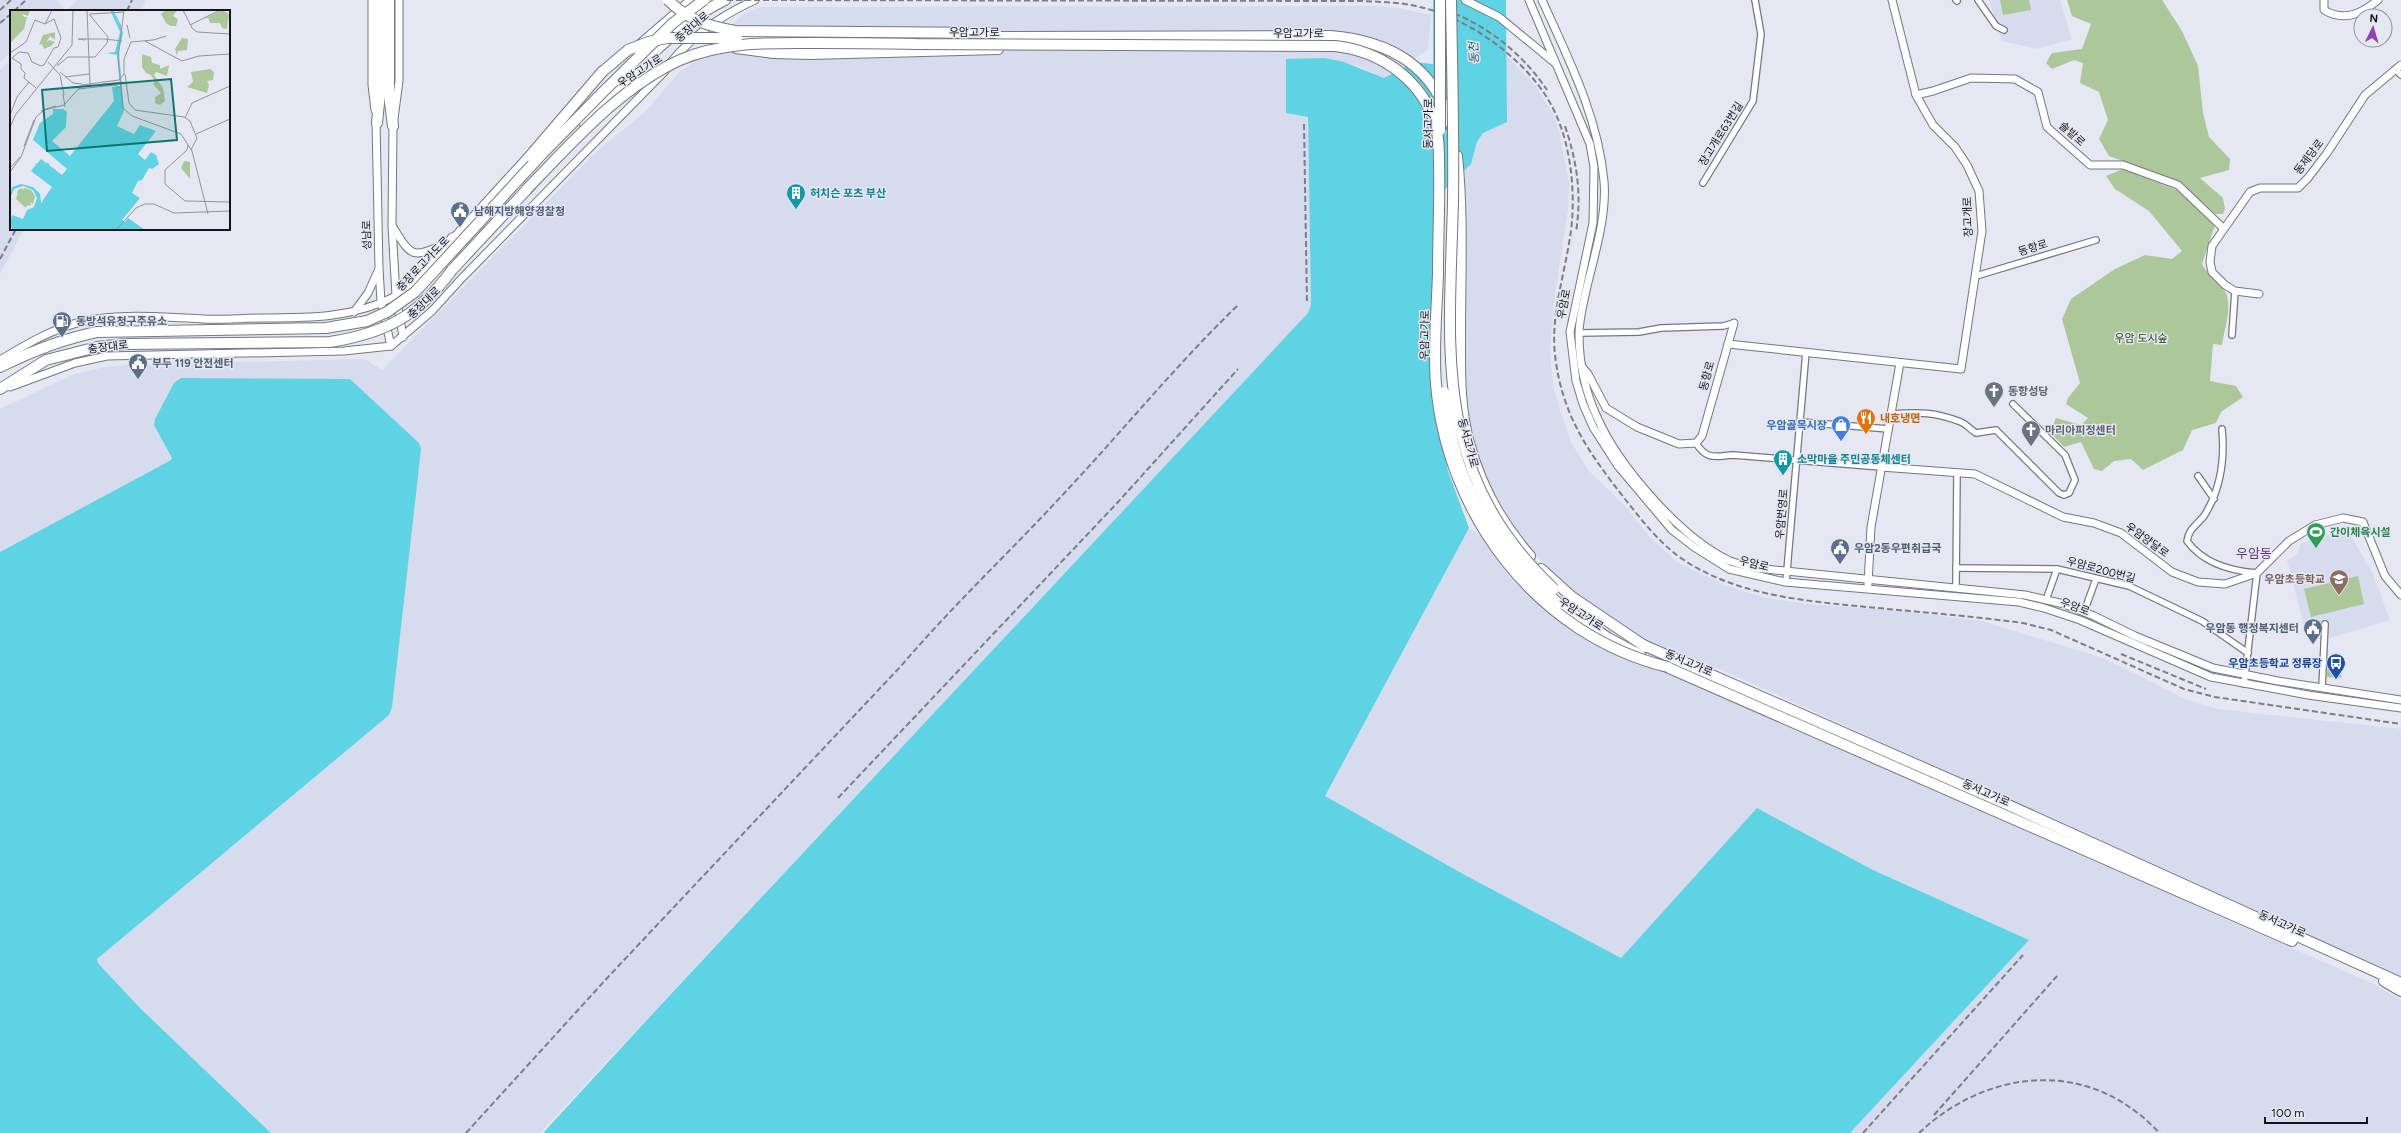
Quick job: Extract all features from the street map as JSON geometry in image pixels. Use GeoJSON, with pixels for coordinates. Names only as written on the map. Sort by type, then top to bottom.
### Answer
{"type":"FeatureCollection","features":[{"type":"Feature","properties":{"kind":"highway","name":"성남로"},"geometry":{"type":"LineString","coordinates":[[377,123],[380,93],[380,0]]}},
{"type":"Feature","properties":{"kind":"highway"},"geometry":{"type":"LineString","coordinates":[[389,0],[389,95],[393,126]]}},
{"type":"Feature","properties":{"kind":"highway"},"geometry":{"type":"LineString","coordinates":[[668,0],[687,16],[700,24],[735,31],[996,33],[1039,41]]}},
{"type":"Feature","properties":{"kind":"highway","name":"충장로고가도로"},"geometry":{"type":"LineString","coordinates":[[0,367],[36,349],[65,338],[97,340],[326,328],[351,325],[367,321],[400,304],[415,292],[542,154],[602,93],[673,23],[704,0]]}},
{"type":"Feature","properties":{"kind":"highway","name":"충장로고가도로"},"geometry":{"type":"LineString","coordinates":[[0,390],[46,360],[74,346],[97,340],[128,338],[323,335],[361,330],[396,316],[418,300],[452,270],[608,98],[679,30],[706,9],[725,0]]}},
{"type":"Feature","properties":{"kind":"highway","name":"동서고가로"},"geometry":{"type":"LineString","coordinates":[[1440,0],[1443,386],[1461,468],[1475,500],[1500,543],[1543,590],[1568,611],[1608,638],[1668,667],[2366,974],[2401,991]]}},
{"type":"Feature","properties":{"kind":"highway","name":"동서고가로"},"geometry":{"type":"LineString","coordinates":[[1451,0],[1453,170],[1450,332],[1454,399],[1463,445],[1476,483],[1507,537],[1554,589],[1588,615],[1611,630],[1646,647],[2006,804],[2401,983]]}},
{"type":"Feature","properties":{"kind":"highway","name":"우암고가로"},"geometry":{"type":"LineString","coordinates":[[526,190],[587,128],[625,94],[657,72],[682,59],[710,50],[763,43],[1039,41],[1330,36],[1367,41],[1398,53],[1414,65],[1437,91],[1447,112],[1455,138],[1460,218],[1460,376],[1463,416],[1477,471],[1498,512],[1523,548],[1543,571],[1572,597],[1646,647]]}},
{"type":"Feature","properties":{"kind":"highway","name":"우암고가로"},"geometry":{"type":"LineString","coordinates":[[436,269],[457,236],[616,58],[628,50],[648,42],[681,37],[1039,41],[1335,46],[1354,48],[1388,62],[1400,70],[1426,103],[1436,126],[1439,174],[1436,383],[1448,452],[1471,510],[1485,535],[1504,561],[1528,589],[1547,605],[1603,642],[1639,660],[1668,667]]}},
{"type":"Feature","properties":{"kind":"highway"},"geometry":{"type":"LineString","coordinates":[[664,72],[683,60],[715,48],[740,48],[792,54],[840,53],[996,49],[1039,41]]}},
{"type":"Feature","properties":{"kind":"main road","name":"성남로"},"geometry":{"type":"LineString","coordinates":[[372,0],[372,84],[377,123],[379,268],[381,302],[391,346]]}},
{"type":"Feature","properties":{"kind":"main road"},"geometry":{"type":"LineString","coordinates":[[399,0],[399,81],[393,126],[392,226],[396,296],[403,337]]}},
{"type":"Feature","properties":{"kind":"main road","name":"충장대로"},"geometry":{"type":"LineString","coordinates":[[0,360],[35,339],[58,329],[112,317],[145,316],[204,319],[319,318],[354,312],[396,296],[418,279],[447,243],[566,111],[647,36],[690,0]]}},
{"type":"Feature","properties":{"kind":"main road","name":"충장대로"},"geometry":{"type":"LineString","coordinates":[[0,390],[75,363],[107,356],[344,351],[391,346],[439,305],[462,278],[664,72],[681,51],[698,35],[728,12],[755,0]]}},
{"type":"Feature","properties":{"kind":"main road"},"geometry":{"type":"LineString","coordinates":[[1465,0],[1499,17],[1558,65]]}},
{"type":"Feature","properties":{"kind":"main road","name":"우암로"},"geometry":{"type":"LineString","coordinates":[[1529,0],[1558,65],[1590,144],[1594,167],[1593,223],[1570,332],[1576,381],[1582,404],[1593,427],[1618,466],[1672,530],[1710,559],[1729,569],[1753,576],[1786,582],[2019,602],[2044,608],[2080,620],[2211,677],[2244,684],[2401,708]]}},
{"type":"Feature","properties":{"kind":"main road","name":"우암로"},"geometry":{"type":"LineString","coordinates":[[1542,0],[1575,72],[1594,124],[1604,182],[1602,219],[1579,333],[1582,367],[1586,388],[1597,418],[1617,453],[1678,525],[1708,548],[1731,562],[1756,568],[1787,572],[2025,595],[2084,612],[2213,668],[2245,676],[2401,700]]}},
{"type":"Feature","properties":{"kind":"main road","name":"장고개로"},"geometry":{"type":"LineString","coordinates":[[1728,344],[1960,369],[1982,231],[1979,191],[1967,165],[1954,147],[1932,125],[1916,95],[1892,0]]}},
{"type":"Feature","properties":{"kind":"main road"},"geometry":{"type":"LineString","coordinates":[[2324,0],[2324,10],[2333,15],[2354,16],[2378,0]]}},
{"type":"Feature","properties":{"kind":"main road","name":"동제당로"},"geometry":{"type":"LineString","coordinates":[[2259,294],[2235,291],[2225,285],[2212,272],[2210,262],[2212,246],[2223,228],[2250,192],[2260,188],[2298,188],[2308,178],[2327,152],[2365,94],[2399,70]]}},
{"type":"Feature","properties":{"kind":"main road","name":"솔밭로"},"geometry":{"type":"LineString","coordinates":[[1916,95],[1971,78],[2015,79],[2038,92],[2047,127],[2090,164],[2123,165],[2178,185],[2223,228]]}},
{"type":"Feature","properties":{"kind":"main road"},"geometry":{"type":"LineString","coordinates":[[392,226],[406,248],[413,253],[422,254],[447,243]]}},
{"type":"Feature","properties":{"kind":"main road"},"geometry":{"type":"LineString","coordinates":[[354,312],[368,293],[379,268]]}},
{"type":"Feature","properties":{"kind":"main road","name":"동항로"},"geometry":{"type":"LineString","coordinates":[[1696,443],[1702,436],[1734,323]]}},
{"type":"Feature","properties":{"kind":"main road"},"geometry":{"type":"LineString","coordinates":[[1868,590],[1871,527],[1900,363]]}},
{"type":"Feature","properties":{"kind":"main road"},"geometry":{"type":"LineString","coordinates":[[1582,367],[1588,374],[1606,408],[1637,427],[1679,444],[1696,443]]}},
{"type":"Feature","properties":{"kind":"main road","name":"우암양달로"},"geometry":{"type":"LineString","coordinates":[[1881,467],[1975,474],[2063,517],[2094,523],[2121,533],[2172,572],[2198,582],[2225,584],[2257,573],[2289,540],[2315,525],[2343,518],[2363,522],[2385,576],[2401,595]]}},
{"type":"Feature","properties":{"kind":"street","name":"장고개로63번길"},"geometry":{"type":"LineString","coordinates":[[1703,183],[1753,101],[1761,34],[1755,0]]}},
{"type":"Feature","properties":{"kind":"street"},"geometry":{"type":"LineString","coordinates":[[1978,0],[1996,26],[2004,30]]}},
{"type":"Feature","properties":{"kind":"street","name":"동항로"},"geometry":{"type":"LineString","coordinates":[[1976,276],[2096,240]]}},
{"type":"Feature","properties":{"kind":"street"},"geometry":{"type":"LineString","coordinates":[[2232,334],[2235,291]]}},
{"type":"Feature","properties":{"kind":"street","name":"동항로"},"geometry":{"type":"LineString","coordinates":[[1579,333],[1639,332],[1661,328],[1724,326],[1734,323]]}},
{"type":"Feature","properties":{"kind":"street","name":"우암번영로"},"geometry":{"type":"LineString","coordinates":[[1786,582],[1806,352]]}},
{"type":"Feature","properties":{"kind":"street"},"geometry":{"type":"LineString","coordinates":[[1892,414],[1922,412],[1943,414],[1954,421],[1964,423],[1967,428],[1976,433],[1993,429],[1999,432],[2059,493],[2064,495],[2069,493],[2075,480],[2065,455],[2013,404]]}},
{"type":"Feature","properties":{"kind":"street"},"geometry":{"type":"LineString","coordinates":[[1800,422],[1889,429]]}},
{"type":"Feature","properties":{"kind":"street"},"geometry":{"type":"LineString","coordinates":[[2222,429],[2224,449],[2218,490],[2203,518],[2188,533],[2187,541],[2193,549],[2209,560],[2241,572],[2257,573],[2244,684]]}},
{"type":"Feature","properties":{"kind":"street"},"geometry":{"type":"LineString","coordinates":[[1696,443],[1705,453],[1716,458],[1733,455],[1881,467]]}},
{"type":"Feature","properties":{"kind":"street"},"geometry":{"type":"LineString","coordinates":[[1956,588],[1957,473]]}},
{"type":"Feature","properties":{"kind":"street"},"geometry":{"type":"LineString","coordinates":[[2198,476],[2214,499]]}},
{"type":"Feature","properties":{"kind":"street","name":"우암로200번길"},"geometry":{"type":"LineString","coordinates":[[1956,568],[2057,569],[2129,586],[2166,602],[2202,621],[2248,653]]}},
{"type":"Feature","properties":{"kind":"street","name":"우암로"},"geometry":{"type":"LineString","coordinates":[[2046,600],[2057,569]]}},
{"type":"Feature","properties":{"kind":"street","name":"우암로"},"geometry":{"type":"LineString","coordinates":[[2084,612],[2096,579]]}},
{"type":"Feature","properties":{"kind":"street"},"geometry":{"type":"LineString","coordinates":[[2322,688],[2325,624]]}},
{"type":"Feature","properties":{"kind":"shaded area"},"geometry":{"type":"Polygon","coordinates":[[[0,0],[56,0],[64,8],[62,10],[10,10],[10,53],[0,63],[0,0]]]}},
{"type":"Feature","properties":{"kind":"shaded area"},"geometry":{"type":"Polygon","coordinates":[[[77,0],[146,0],[141,10],[67,10],[77,0]]]}},
{"type":"Feature","properties":{"kind":"shaded area"},"geometry":{"type":"Polygon","coordinates":[[[1989,0],[2060,0],[2072,39],[2037,49],[2002,41],[1989,0]]]}},
{"type":"Feature","properties":{"kind":"shaded area"},"geometry":{"type":"Polygon","coordinates":[[[1376,6],[1399,8],[1431,15],[1428,50],[1384,78],[1356,65],[1286,113],[1308,117],[1311,305],[1308,313],[540,1133],[272,1133],[141,1009],[96,960],[391,711],[154,423],[172,459],[0,552],[0,409],[72,375],[104,367],[129,365],[365,359],[382,370],[597,151],[644,113],[680,71],[692,64],[743,14],[761,7],[1376,6]]]}},
{"type":"Feature","properties":{"kind":"shaded area"},"geometry":{"type":"Polygon","coordinates":[[[1506,55],[1535,85],[1553,114],[1559,130],[1569,182],[1568,210],[1555,295],[1550,349],[1553,385],[1561,413],[1572,444],[1589,471],[1627,508],[1648,535],[1677,562],[1727,586],[1766,598],[1811,604],[1909,612],[1982,621],[2106,659],[2185,699],[2218,709],[2401,729],[2401,977],[1729,673],[1636,635],[1576,596],[1548,569],[1523,542],[1486,478],[1469,421],[1465,382],[1465,170],[1471,164],[1477,142],[1483,133],[1506,122],[1506,55]]]}},
{"type":"Feature","properties":{"kind":"shaded area"},"geometry":{"type":"Polygon","coordinates":[[[10,61],[10,230],[23,230],[0,274],[0,70],[10,61]]]}},
{"type":"Feature","properties":{"kind":"shaded area"},"geometry":{"type":"Polygon","coordinates":[[[1469,528],[1561,588],[1554,602],[1709,679],[2201,898],[2198,907],[2374,984],[2401,1000],[2401,1133],[1850,1133],[2029,940],[1873,870],[1762,810],[1621,958],[1463,874],[1327,798],[1325,794],[1469,528]]]}},
{"type":"Feature","properties":{"kind":"shaded area","name":"우암초등학교"},"geometry":{"type":"Polygon","coordinates":[[[2347,529],[2372,572],[2390,620],[2330,638],[2325,624],[2305,629],[2287,560],[2297,555],[2301,543],[2347,529]]]}},
{"type":"Feature","properties":{"kind":"green space"},"geometry":{"type":"Polygon","coordinates":[[[2000,0],[2029,0],[2031,10],[2003,15],[2000,0]]]}},
{"type":"Feature","properties":{"kind":"green space"},"geometry":{"type":"Polygon","coordinates":[[[2067,0],[2162,0],[2182,31],[2198,66],[2203,113],[2209,137],[2230,159],[2229,170],[2200,178],[2223,198],[2225,209],[2223,214],[2215,214],[2178,181],[2109,156],[2099,139],[2108,120],[2099,92],[2080,83],[2083,63],[2074,60],[2052,69],[2046,63],[2052,53],[2082,49],[2091,24],[2072,16],[2067,0]]]}},
{"type":"Feature","properties":{"kind":"green space","name":"우암 도시숲"},"geometry":{"type":"Polygon","coordinates":[[[2123,169],[2177,190],[2215,225],[2202,264],[2227,295],[2228,317],[2222,345],[2213,344],[2210,381],[2236,386],[2243,397],[2221,412],[2216,423],[2192,430],[2183,450],[2143,470],[2131,459],[2114,461],[2102,471],[2094,469],[2081,442],[2064,447],[2050,432],[2056,418],[2081,425],[2088,418],[2066,404],[2068,398],[2080,383],[2062,319],[2071,299],[2115,269],[2145,255],[2172,259],[2182,251],[2149,211],[2115,189],[2106,176],[2123,169]]]}},
{"type":"Feature","properties":{"kind":"green space"},"geometry":{"type":"Polygon","coordinates":[[[2358,576],[2364,604],[2311,617],[2304,589],[2358,576]]]}},
{"type":"Feature","properties":{"kind":"green space"},"geometry":{"type":"Polygon","coordinates":[[[2328,660],[2342,661],[2341,678],[2327,677],[2328,660]]]}},
{"type":"Feature","properties":{"kind":"water","name":"동천"},"geometry":{"type":"Polygon","coordinates":[[[1433,0],[1506,0],[1507,122],[1483,133],[1477,142],[1471,164],[1433,201],[1437,421],[1448,471],[1469,528],[1325,796],[1463,874],[1621,958],[1757,808],[1873,870],[2029,940],[1850,1133],[543,1133],[656,1010],[1308,313],[1311,305],[1308,117],[1286,113],[1286,59],[1325,58],[1344,62],[1384,78],[1414,62],[1433,64],[1433,0]]]}},
{"type":"Feature","properties":{"kind":"water"},"geometry":{"type":"Polygon","coordinates":[[[181,378],[350,379],[419,443],[421,449],[392,707],[389,715],[97,959],[98,963],[141,1009],[271,1133],[0,1133],[0,552],[171,460],[172,458],[154,425],[155,419],[174,383],[181,378]]]}},
{"type":"Feature","properties":{"kind":"railway"},"geometry":{"type":"LineString","coordinates":[[0,10],[11,0]]}},
{"type":"Feature","properties":{"kind":"railway"},"geometry":{"type":"LineString","coordinates":[[15,10],[26,0]]}},
{"type":"Feature","properties":{"kind":"railway"},"geometry":{"type":"LineString","coordinates":[[127,10],[132,0]]}},
{"type":"Feature","properties":{"kind":"railway"},"geometry":{"type":"LineString","coordinates":[[727,0],[1361,1],[1391,2],[1413,5],[1438,12],[1457,20],[1475,30],[1510,55],[1538,85],[1556,114],[1566,144],[1569,159],[1573,206],[1570,238],[1557,305],[1554,338],[1555,355],[1564,397],[1579,433],[1600,466],[1647,526],[1680,558],[1710,575],[1753,590],[1776,595],[1821,602],[2023,623],[2051,630],[2184,689],[2215,697],[2401,724]]}},
{"type":"Feature","properties":{"kind":"railway"},"geometry":{"type":"LineString","coordinates":[[1446,10],[1476,24],[1503,42],[1527,64],[1547,90]]}},
{"type":"Feature","properties":{"kind":"railway"},"geometry":{"type":"LineString","coordinates":[[0,23],[10,15]]}},
{"type":"Feature","properties":{"kind":"railway"},"geometry":{"type":"LineString","coordinates":[[1304,124],[1307,303]]}},
{"type":"Feature","properties":{"kind":"railway"},"geometry":{"type":"LineString","coordinates":[[1565,126],[1573,152],[1577,178],[1578,218],[1576,232]]}},
{"type":"Feature","properties":{"kind":"railway"},"geometry":{"type":"LineString","coordinates":[[0,259],[15,230]]}},
{"type":"Feature","properties":{"kind":"railway"},"geometry":{"type":"LineString","coordinates":[[466,1133],[609,976],[901,666],[942,620],[1048,510],[1173,373],[1237,306]]}},
{"type":"Feature","properties":{"kind":"railway"},"geometry":{"type":"LineString","coordinates":[[838,798],[1119,501],[1238,369]]}},
{"type":"Feature","properties":{"kind":"railway"},"geometry":{"type":"LineString","coordinates":[[2121,654],[2206,689]]}},
{"type":"Feature","properties":{"kind":"railway"},"geometry":{"type":"LineString","coordinates":[[1863,1133],[2023,955]]}},
{"type":"Feature","properties":{"kind":"railway"},"geometry":{"type":"LineString","coordinates":[[1934,1115],[2057,976]]}},
{"type":"Feature","properties":{"kind":"railway"},"geometry":{"type":"LineString","coordinates":[[1919,1133],[1942,1114],[1968,1099],[1995,1088],[2023,1082],[2052,1080],[2080,1085],[2108,1095],[2138,1113],[2160,1133]]}},
{"type":"Feature","properties":{"kind":"place","name":"허치슨 포츠 부산"},"geometry":{"type":"Point","coordinates":[796,210]}},
{"type":"Feature","properties":{"kind":"place","name":"남해지방해양경찰청"},"geometry":{"type":"Point","coordinates":[460,228]}},
{"type":"Feature","properties":{"kind":"place","name":"동방석유청구주유소"},"geometry":{"type":"Point","coordinates":[62,338]}},
{"type":"Feature","properties":{"kind":"place","name":"부두 119 안전센터"},"geometry":{"type":"Point","coordinates":[138,380]}},
{"type":"Feature","properties":{"kind":"place","name":"동항성당"},"geometry":{"type":"Point","coordinates":[1994,408]}},
{"type":"Feature","properties":{"kind":"place","name":"내호냉면"},"geometry":{"type":"Point","coordinates":[1866,435]}},
{"type":"Feature","properties":{"kind":"place","name":"우암골목시장"},"geometry":{"type":"Point","coordinates":[1841,442]}},
{"type":"Feature","properties":{"kind":"place","name":"마리아피정센터"},"geometry":{"type":"Point","coordinates":[2031,447]}},
{"type":"Feature","properties":{"kind":"place","name":"소막마을 주민공동체센터"},"geometry":{"type":"Point","coordinates":[1783,476]}},
{"type":"Feature","properties":{"kind":"place","name":"간이체육시설"},"geometry":{"type":"Point","coordinates":[2316,549]}},
{"type":"Feature","properties":{"kind":"place","name":"우암2동우편취급국"},"geometry":{"type":"Point","coordinates":[1840,565]}},
{"type":"Feature","properties":{"kind":"place","name":"우암초등학교"},"geometry":{"type":"Point","coordinates":[2339,596]}},
{"type":"Feature","properties":{"kind":"place","name":"우암동 행정복지센터"},"geometry":{"type":"Point","coordinates":[2313,645]}},
{"type":"Feature","properties":{"kind":"place","name":"우암초등학교 정류장"},"geometry":{"type":"Point","coordinates":[2336,680]}},
{"type":"Feature","properties":{"kind":"district","name":"우암동"},"geometry":{"type":"Point","coordinates":[2254,553]}}]}
